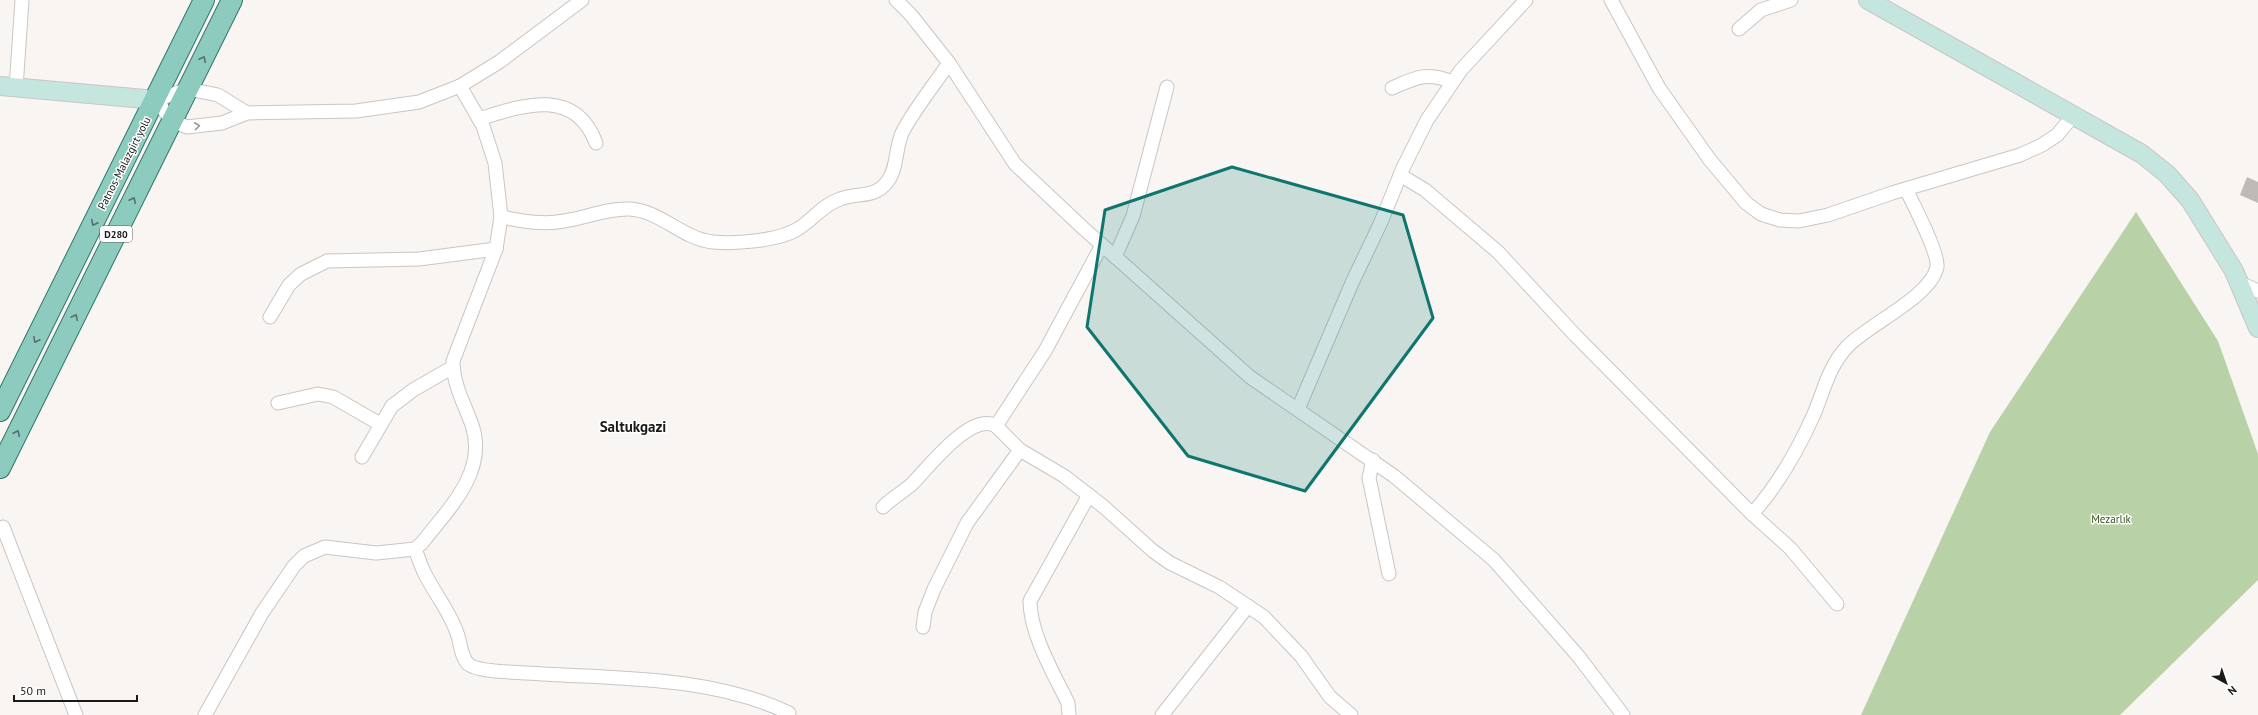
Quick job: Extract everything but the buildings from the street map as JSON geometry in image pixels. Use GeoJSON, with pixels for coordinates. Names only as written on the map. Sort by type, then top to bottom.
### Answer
{"type":"FeatureCollection","features":[{"type":"Feature","properties":{"kind":"main road","name":"Patnos-Malazgirt yolu"},"geometry":{"type":"LineString","coordinates":[[0,411],[156,100],[204,0]]}},
{"type":"Feature","properties":{"kind":"main road","name":"D280"},"geometry":{"type":"LineString","coordinates":[[0,468],[232,0]]}},
{"type":"Feature","properties":{"kind":"street"},"geometry":{"type":"LineString","coordinates":[[22,0],[8,87],[156,100],[188,89],[218,95],[248,113]]}},
{"type":"Feature","properties":{"kind":"street"},"geometry":{"type":"LineString","coordinates":[[156,100],[172,121],[187,127],[222,123],[248,113],[356,111],[419,102],[460,86],[505,58],[582,0]]}},
{"type":"Feature","properties":{"kind":"street"},"geometry":{"type":"LineString","coordinates":[[896,0],[911,14],[949,63],[1014,164],[1115,257],[1250,377],[1373,460],[1429,503],[1494,560],[1579,657],[1623,715]]}},
{"type":"Feature","properties":{"kind":"street"},"geometry":{"type":"LineString","coordinates":[[1298,409],[1352,283],[1381,222],[1400,174],[1427,120],[1452,82],[1526,0]]}},
{"type":"Feature","properties":{"kind":"street"},"geometry":{"type":"LineString","coordinates":[[1611,0],[1659,88],[1682,122],[1746,204],[1761,214],[1780,220],[1800,221],[1828,215],[1906,189],[2020,155],[2036,148],[2057,135],[2073,116]]}},
{"type":"Feature","properties":{"kind":"street"},"geometry":{"type":"LineString","coordinates":[[1739,29],[1761,10],[1791,0]]}},
{"type":"Feature","properties":{"kind":"street"},"geometry":{"type":"LineString","coordinates":[[1868,0],[2142,154],[2167,174],[2190,200],[2234,271],[2258,328]]}},
{"type":"Feature","properties":{"kind":"street"},"geometry":{"type":"LineString","coordinates":[[501,217],[529,223],[545,223],[630,209],[661,219],[692,237],[712,242],[750,241],[796,230],[818,211],[842,198],[868,195],[880,190],[888,180],[902,132],[949,63]]}},
{"type":"Feature","properties":{"kind":"street"},"geometry":{"type":"LineString","coordinates":[[1392,88],[1416,77],[1439,76],[1452,82]]}},
{"type":"Feature","properties":{"kind":"street"},"geometry":{"type":"LineString","coordinates":[[205,715],[262,613],[294,566],[304,556],[325,547],[362,553],[415,549],[422,544],[464,488],[474,467],[474,433],[453,375],[453,361],[496,249],[501,217],[496,164],[479,119],[460,86]]}},
{"type":"Feature","properties":{"kind":"street"},"geometry":{"type":"LineString","coordinates":[[1115,257],[1133,216],[1167,87]]}},
{"type":"Feature","properties":{"kind":"street"},"geometry":{"type":"LineString","coordinates":[[479,119],[513,108],[553,106],[567,108],[580,115],[591,130],[596,143]]}},
{"type":"Feature","properties":{"kind":"street"},"geometry":{"type":"LineString","coordinates":[[1400,174],[1430,195],[1498,252],[1575,335],[1752,514],[1790,548],[1837,604]]}},
{"type":"Feature","properties":{"kind":"street"},"geometry":{"type":"LineString","coordinates":[[1752,514],[1772,492],[1800,444],[1831,369],[1839,356],[1863,333],[1891,316],[1907,303],[1931,279],[1937,267],[1935,253],[1906,189]]}},
{"type":"Feature","properties":{"kind":"street"},"geometry":{"type":"LineString","coordinates":[[996,426],[1045,351],[1102,245]]}},
{"type":"Feature","properties":{"kind":"street"},"geometry":{"type":"LineString","coordinates":[[270,317],[279,300],[297,278],[311,267],[327,261],[419,259],[496,249]]}},
{"type":"Feature","properties":{"kind":"street"},"geometry":{"type":"LineString","coordinates":[[2238,282],[2258,291]]}},
{"type":"Feature","properties":{"kind":"street"},"geometry":{"type":"LineString","coordinates":[[362,457],[380,424],[392,406],[413,390],[453,367]]}},
{"type":"Feature","properties":{"kind":"street"},"geometry":{"type":"LineString","coordinates":[[278,402],[318,394],[333,397],[380,424]]}},
{"type":"Feature","properties":{"kind":"street"},"geometry":{"type":"LineString","coordinates":[[883,507],[912,484],[946,447],[963,433],[983,423],[990,423],[996,426],[1020,450],[1064,476],[1089,495],[1153,551],[1170,563],[1202,577],[1264,618],[1291,644],[1330,697],[1350,715]]}},
{"type":"Feature","properties":{"kind":"street"},"geometry":{"type":"LineString","coordinates":[[923,626],[925,612],[934,589],[967,523],[1020,450]]}},
{"type":"Feature","properties":{"kind":"street"},"geometry":{"type":"LineString","coordinates":[[1373,460],[1369,478],[1389,574]]}},
{"type":"Feature","properties":{"kind":"street"},"geometry":{"type":"LineString","coordinates":[[1069,715],[1068,703],[1034,626],[1030,611],[1030,601],[1089,495]]}},
{"type":"Feature","properties":{"kind":"street"},"geometry":{"type":"LineString","coordinates":[[3,527],[76,715]]}},
{"type":"Feature","properties":{"kind":"street"},"geometry":{"type":"LineString","coordinates":[[415,549],[425,573],[455,628],[463,656],[469,665],[478,668],[506,671],[635,678],[683,685],[744,696],[765,702],[789,713]]}},
{"type":"Feature","properties":{"kind":"street"},"geometry":{"type":"LineString","coordinates":[[1162,715],[1248,606]]}},
{"type":"Feature","properties":{"kind":"highlighted area"},"geometry":{"type":"Polygon","coordinates":[[[1232,167],[1403,215],[1433,318],[1305,491],[1188,456],[1087,327],[1105,210],[1232,167]]]}},
{"type":"Feature","properties":{"kind":"green space","name":"Mezarlık"},"geometry":{"type":"Polygon","coordinates":[[[2136,212],[2218,341],[2258,454],[2258,580],[2120,715],[1861,715],[1990,432],[2136,212]]]}},
{"type":"Feature","properties":{"kind":"district","name":"Saltukgazi"},"geometry":{"type":"Point","coordinates":[633,426]}}]}
